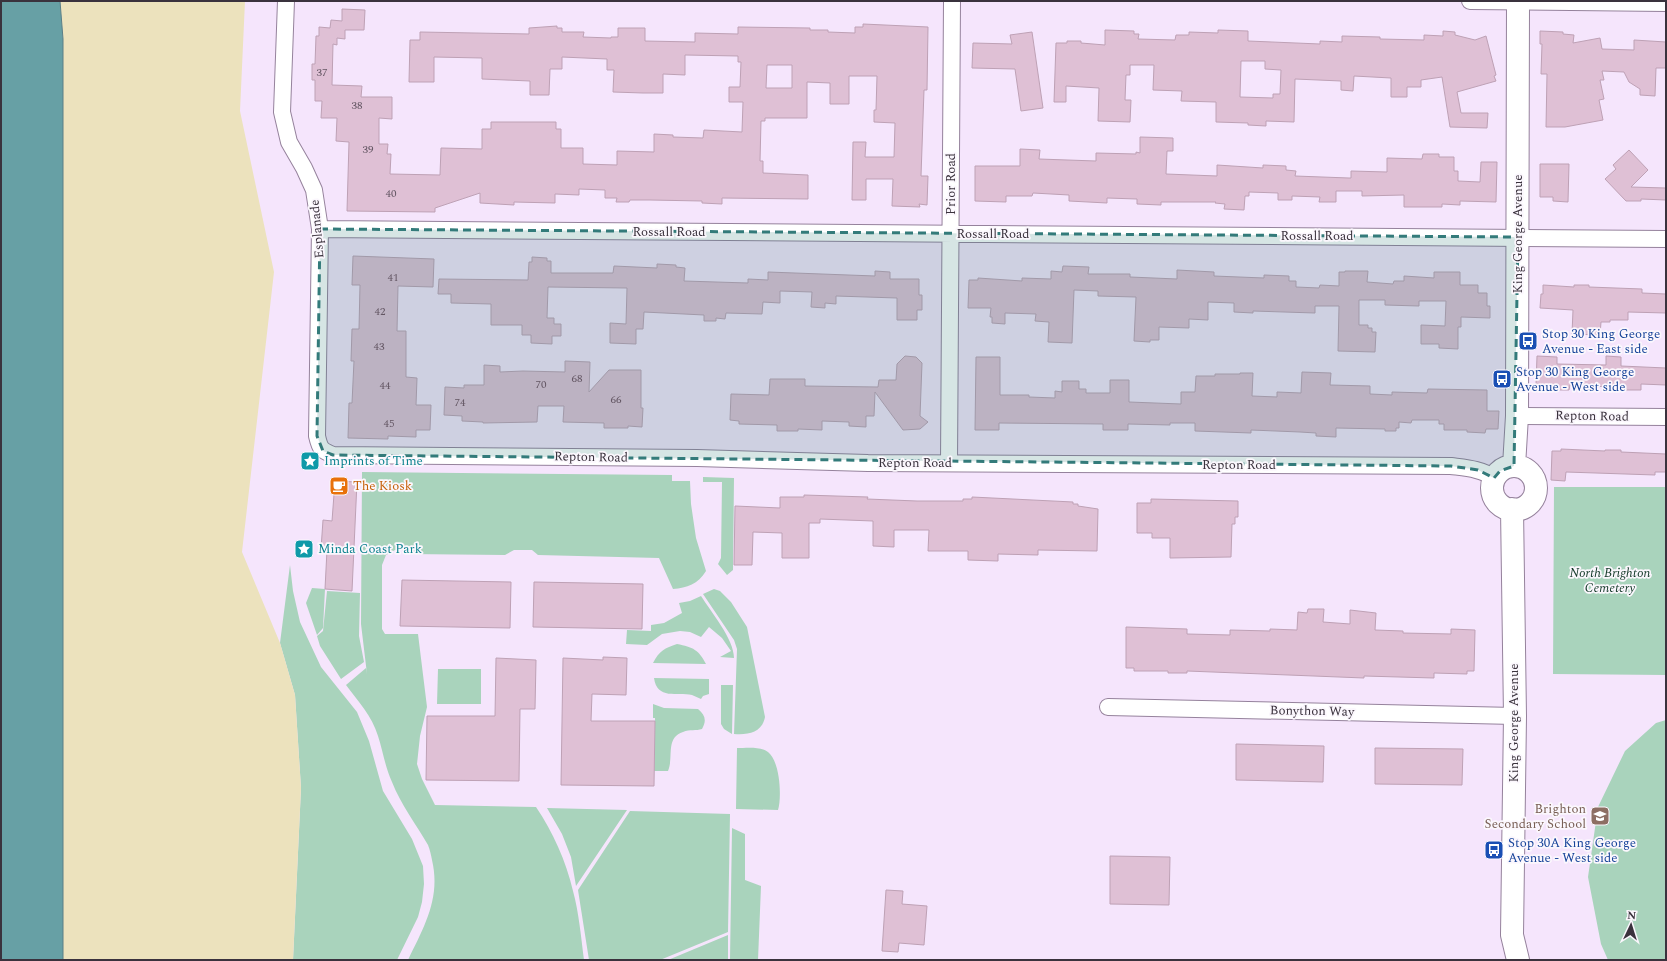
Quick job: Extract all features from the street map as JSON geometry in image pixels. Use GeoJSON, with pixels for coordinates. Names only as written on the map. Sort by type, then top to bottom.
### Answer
{"type":"FeatureCollection","features":[{"type":"Feature","properties":{"kind":"street","name":"Esplanade"},"geometry":{"type":"LineString","coordinates":[[286,1],[282,112],[289,142],[314,190],[320,230],[317,436],[320,447],[323,451],[333,455]]}},
{"type":"Feature","properties":{"kind":"street","name":"Prior Road"},"geometry":{"type":"LineString","coordinates":[[949,463],[952,1]]}},
{"type":"Feature","properties":{"kind":"street"},"geometry":{"type":"LineString","coordinates":[[1470,1],[1666,3]]}},
{"type":"Feature","properties":{"kind":"street","name":"King George Avenue"},"geometry":{"type":"LineString","coordinates":[[1514,466],[1517,416],[1518,1]]}},
{"type":"Feature","properties":{"kind":"street","name":"Rossall Road"},"geometry":{"type":"LineString","coordinates":[[320,230],[1666,239]]}},
{"type":"Feature","properties":{"kind":"street","name":"Repton Road"},"geometry":{"type":"LineString","coordinates":[[1517,416],[1666,417]]}},
{"type":"Feature","properties":{"kind":"street","name":"Repton Road"},"geometry":{"type":"LineString","coordinates":[[333,455],[697,458],[949,463],[1451,466],[1478,470],[1488,473],[1494,478]]}},
{"type":"Feature","properties":{"kind":"street"},"geometry":{"type":"LineString","coordinates":[[1514,466],[1522,468],[1528,471],[1533,477],[1536,484],[1536,491],[1529,503],[1523,508],[1512,509],[1501,506],[1493,493],[1492,486],[1494,478],[1500,471],[1507,467],[1514,466]]}},
{"type":"Feature","properties":{"kind":"street","name":"King George Avenue"},"geometry":{"type":"LineString","coordinates":[[1512,509],[1515,716],[1512,935],[1518,960]]}},
{"type":"Feature","properties":{"kind":"street","name":"Bonython Way"},"geometry":{"type":"LineString","coordinates":[[1108,707],[1515,716]]}},
{"type":"Feature","properties":{"kind":"highlighted area"},"geometry":{"type":"Polygon","coordinates":[[[320,229],[1518,237],[1514,466],[1500,471],[1494,478],[1478,470],[1451,466],[333,455],[323,451],[317,436],[320,229]]]}},
{"type":"Feature","properties":{"kind":"green space"},"geometry":{"type":"Polygon","coordinates":[[[362,472],[672,475],[672,481],[690,481],[691,504],[696,538],[706,571],[696,582],[683,588],[673,589],[659,558],[538,555],[532,550],[514,550],[505,555],[407,554],[402,550],[395,550],[386,555],[382,565],[382,629],[385,634],[418,634],[427,707],[420,736],[417,764],[422,779],[435,805],[536,807],[548,826],[567,869],[577,908],[584,960],[408,960],[425,924],[433,900],[434,874],[431,854],[428,845],[404,807],[396,790],[388,771],[378,736],[372,722],[346,685],[366,668],[367,674],[361,624],[362,472]]]}},
{"type":"Feature","properties":{"kind":"green space"},"geometry":{"type":"Polygon","coordinates":[[[703,477],[734,478],[733,570],[727,575],[718,564],[721,558],[722,482],[703,482],[703,477]]]}},
{"type":"Feature","properties":{"kind":"green space","name":"North Brighton Cemetery"},"geometry":{"type":"Polygon","coordinates":[[[1554,487],[1666,487],[1666,675],[1553,674],[1554,487]]]}},
{"type":"Feature","properties":{"kind":"green space"},"geometry":{"type":"Polygon","coordinates":[[[290,565],[293,591],[300,622],[321,667],[357,712],[369,741],[383,791],[412,839],[423,866],[424,884],[422,902],[418,917],[397,960],[293,960],[301,788],[295,695],[280,643],[290,565]]]}},
{"type":"Feature","properties":{"kind":"green space"},"geometry":{"type":"Polygon","coordinates":[[[312,588],[325,589],[323,628],[317,635],[306,603],[312,588]]]}},
{"type":"Feature","properties":{"kind":"green space"},"geometry":{"type":"Polygon","coordinates":[[[714,589],[720,591],[731,602],[747,627],[765,717],[761,727],[754,732],[734,734],[737,649],[734,640],[703,594],[714,589]]]}},
{"type":"Feature","properties":{"kind":"green space"},"geometry":{"type":"Polygon","coordinates":[[[327,591],[360,593],[359,636],[364,662],[341,679],[320,646],[317,636],[323,631],[327,591]]]}},
{"type":"Feature","properties":{"kind":"green space"},"geometry":{"type":"Polygon","coordinates":[[[701,596],[726,634],[733,651],[734,658],[720,657],[731,651],[722,638],[709,627],[701,637],[690,632],[680,631],[662,634],[647,645],[626,644],[627,630],[651,631],[651,625],[664,623],[682,613],[679,603],[690,601],[701,596]]]}},
{"type":"Feature","properties":{"kind":"green space"},"geometry":{"type":"Polygon","coordinates":[[[677,644],[687,646],[698,652],[706,664],[653,663],[663,650],[677,644]]]}},
{"type":"Feature","properties":{"kind":"green space"},"geometry":{"type":"Polygon","coordinates":[[[438,669],[481,669],[481,704],[437,704],[438,669]]]}},
{"type":"Feature","properties":{"kind":"green space"},"geometry":{"type":"Polygon","coordinates":[[[654,678],[709,679],[709,694],[703,696],[701,699],[686,694],[668,694],[659,690],[654,678]]]}},
{"type":"Feature","properties":{"kind":"green space"},"geometry":{"type":"Polygon","coordinates":[[[721,685],[733,685],[732,734],[724,729],[721,724],[721,685]]]}},
{"type":"Feature","properties":{"kind":"green space"},"geometry":{"type":"Polygon","coordinates":[[[653,704],[664,708],[698,709],[704,718],[702,729],[686,731],[677,735],[674,739],[671,748],[670,766],[668,771],[654,771],[655,718],[653,718],[653,704]]]}},
{"type":"Feature","properties":{"kind":"green space"},"geometry":{"type":"Polygon","coordinates":[[[1666,720],[1666,960],[1608,960],[1601,944],[1588,877],[1598,807],[1625,751],[1656,723],[1666,720]]]}},
{"type":"Feature","properties":{"kind":"green space"},"geometry":{"type":"Polygon","coordinates":[[[737,748],[765,750],[772,757],[775,763],[780,788],[778,810],[736,809],[737,748]]]}},
{"type":"Feature","properties":{"kind":"green space"},"geometry":{"type":"Polygon","coordinates":[[[547,808],[627,810],[576,886],[571,857],[562,834],[547,808]]]}},
{"type":"Feature","properties":{"kind":"green space"},"geometry":{"type":"Polygon","coordinates":[[[630,811],[730,814],[728,932],[660,960],[589,960],[578,890],[630,811]]]}},
{"type":"Feature","properties":{"kind":"green space"},"geometry":{"type":"Polygon","coordinates":[[[732,828],[745,834],[745,880],[761,886],[758,960],[730,960],[732,828]]]}},
{"type":"Feature","properties":{"kind":"green space"},"geometry":{"type":"Polygon","coordinates":[[[728,935],[728,960],[668,960],[728,935]]]}},
{"type":"Feature","properties":{"kind":"sand"},"geometry":{"type":"Polygon","coordinates":[[[60,1],[245,1],[240,111],[274,272],[242,552],[280,643],[295,695],[301,788],[293,960],[63,960],[63,39],[60,1]]]}},
{"type":"Feature","properties":{"kind":"shaded area"},"geometry":{"type":"Polygon","coordinates":[[[1,1],[60,1],[63,39],[63,960],[1,960],[1,1]]]}},
{"type":"Feature","properties":{"kind":"building"},"geometry":{"type":"Polygon","coordinates":[[[342,9],[365,10],[364,30],[345,30],[345,39],[337,38],[337,45],[333,44],[332,85],[362,86],[361,97],[392,97],[392,119],[379,118],[379,144],[388,144],[387,154],[391,154],[390,174],[440,175],[441,148],[482,149],[482,129],[491,129],[491,122],[556,122],[556,129],[561,129],[561,148],[583,148],[583,164],[617,165],[617,151],[654,152],[654,134],[673,135],[673,137],[703,138],[704,130],[742,132],[743,102],[729,102],[729,87],[740,87],[741,62],[738,62],[738,56],[685,55],[685,75],[663,74],[663,93],[643,93],[613,92],[614,70],[607,70],[607,59],[562,57],[562,69],[550,69],[549,95],[530,95],[530,81],[482,79],[482,58],[434,57],[434,82],[409,82],[410,40],[420,40],[420,32],[529,34],[529,28],[557,26],[557,28],[562,28],[562,32],[584,32],[583,37],[611,38],[618,37],[618,28],[645,28],[645,41],[695,42],[695,33],[738,34],[738,27],[810,28],[810,30],[828,30],[828,32],[855,33],[855,27],[863,27],[863,24],[928,27],[927,90],[924,90],[921,176],[928,176],[927,205],[919,204],[920,207],[892,206],[893,179],[866,179],[866,200],[852,200],[853,142],[866,142],[865,157],[894,157],[895,123],[874,122],[874,110],[876,110],[877,76],[849,76],[849,104],[830,104],[830,83],[807,82],[807,118],[765,118],[765,121],[761,121],[760,161],[763,161],[763,173],[808,175],[808,199],[722,198],[722,204],[702,203],[702,201],[650,200],[616,202],[617,198],[605,198],[605,190],[579,189],[579,195],[555,194],[555,203],[514,202],[514,205],[480,203],[480,193],[435,208],[435,212],[347,211],[349,142],[336,141],[337,118],[321,118],[322,101],[315,101],[315,80],[312,80],[312,64],[315,64],[316,36],[319,36],[319,27],[330,28],[331,20],[342,21],[342,9]],[[767,65],[766,88],[792,88],[792,65],[767,65]]]}},
{"type":"Feature","properties":{"kind":"building"},"geometry":{"type":"Polygon","coordinates":[[[1105,30],[1134,31],[1134,34],[1139,34],[1138,39],[1175,40],[1176,35],[1189,35],[1189,32],[1218,33],[1218,30],[1248,31],[1248,41],[1320,44],[1320,41],[1342,42],[1342,36],[1424,40],[1424,35],[1443,36],[1443,31],[1455,32],[1455,35],[1475,40],[1486,36],[1496,75],[1494,76],[1496,81],[1457,92],[1461,113],[1488,113],[1487,128],[1450,127],[1442,77],[1421,80],[1421,87],[1407,87],[1407,97],[1391,97],[1391,78],[1354,76],[1353,91],[1341,90],[1341,81],[1295,79],[1294,122],[1266,121],[1266,126],[1248,125],[1248,123],[1216,122],[1216,102],[1181,101],[1182,91],[1153,90],[1154,65],[1130,65],[1130,75],[1126,75],[1125,100],[1131,100],[1130,122],[1098,121],[1099,88],[1066,86],[1066,102],[1054,102],[1056,43],[1081,41],[1081,43],[1105,45],[1105,30]],[[1241,61],[1240,97],[1273,98],[1273,94],[1280,94],[1281,70],[1265,69],[1265,61],[1241,61]]]}},
{"type":"Feature","properties":{"kind":"building"},"geometry":{"type":"Polygon","coordinates":[[[1540,31],[1563,32],[1563,34],[1574,35],[1573,43],[1600,38],[1602,49],[1634,50],[1634,40],[1666,42],[1666,68],[1656,68],[1655,96],[1640,95],[1640,89],[1629,82],[1624,72],[1602,71],[1604,80],[1600,80],[1604,99],[1599,100],[1603,120],[1565,127],[1546,127],[1547,74],[1541,74],[1542,44],[1540,44],[1540,31]]]}},
{"type":"Feature","properties":{"kind":"building"},"geometry":{"type":"Polygon","coordinates":[[[1032,32],[1043,108],[1021,111],[1015,69],[972,68],[973,43],[1012,44],[1010,35],[1032,32]]]}},
{"type":"Feature","properties":{"kind":"building"},"geometry":{"type":"Polygon","coordinates":[[[1140,137],[1173,138],[1173,151],[1167,151],[1166,174],[1217,176],[1217,165],[1263,168],[1263,165],[1286,166],[1286,170],[1296,171],[1295,176],[1351,178],[1351,171],[1387,172],[1387,158],[1422,159],[1423,154],[1439,154],[1439,157],[1454,157],[1454,171],[1458,171],[1458,181],[1480,182],[1481,162],[1497,162],[1496,202],[1460,201],[1460,205],[1442,204],[1442,207],[1404,207],[1404,195],[1362,196],[1362,191],[1336,191],[1336,202],[1319,202],[1320,197],[1292,196],[1292,200],[1278,200],[1278,193],[1249,192],[1249,196],[1245,196],[1244,210],[1224,209],[1225,204],[1215,203],[1216,202],[1161,202],[1161,205],[1137,204],[1137,199],[1107,198],[1107,203],[1069,201],[1069,195],[1033,193],[1032,196],[1006,196],[1006,202],[975,201],[975,166],[1020,166],[1020,149],[1040,150],[1039,159],[1096,161],[1096,153],[1136,154],[1136,152],[1140,153],[1140,137]]]}},
{"type":"Feature","properties":{"kind":"building"},"geometry":{"type":"Polygon","coordinates":[[[1629,150],[1648,170],[1631,187],[1666,188],[1666,200],[1641,199],[1641,201],[1626,201],[1605,179],[1616,169],[1613,165],[1629,150]]]}},
{"type":"Feature","properties":{"kind":"building"},"geometry":{"type":"Polygon","coordinates":[[[1540,164],[1569,164],[1568,202],[1553,201],[1553,197],[1540,197],[1540,164]]]}},
{"type":"Feature","properties":{"kind":"building"},"geometry":{"type":"Polygon","coordinates":[[[353,256],[434,259],[433,287],[398,286],[397,331],[406,331],[406,377],[417,378],[416,405],[431,405],[430,430],[416,430],[416,437],[388,436],[388,439],[348,438],[349,403],[352,403],[354,361],[351,361],[352,329],[359,329],[360,285],[352,285],[353,256]]]}},
{"type":"Feature","properties":{"kind":"building"},"geometry":{"type":"Polygon","coordinates":[[[532,257],[547,258],[547,261],[551,261],[551,273],[613,273],[614,266],[657,268],[657,264],[676,265],[676,267],[685,268],[684,281],[748,283],[748,279],[768,280],[768,272],[875,276],[875,271],[890,272],[890,279],[919,279],[919,295],[922,295],[922,310],[917,310],[917,320],[897,320],[897,298],[836,296],[836,304],[825,303],[825,308],[811,307],[812,292],[780,291],[780,303],[763,302],[762,314],[726,313],[725,319],[716,318],[716,321],[704,321],[704,315],[644,312],[643,329],[636,329],[636,344],[610,343],[610,323],[626,324],[627,288],[548,287],[547,318],[554,318],[554,324],[561,324],[561,336],[552,336],[552,344],[531,343],[531,335],[522,335],[522,325],[491,325],[491,304],[451,303],[451,294],[438,294],[439,279],[528,280],[529,262],[532,262],[532,257]]]}},
{"type":"Feature","properties":{"kind":"building"},"geometry":{"type":"Polygon","coordinates":[[[1063,266],[1089,267],[1088,274],[1130,274],[1130,277],[1177,279],[1177,270],[1214,272],[1214,276],[1264,278],[1264,275],[1289,276],[1289,281],[1296,281],[1296,287],[1319,288],[1320,285],[1339,286],[1339,272],[1345,271],[1368,271],[1367,282],[1393,284],[1394,281],[1404,281],[1404,276],[1434,278],[1434,272],[1460,272],[1460,285],[1478,285],[1478,293],[1487,293],[1487,306],[1490,306],[1490,318],[1461,317],[1461,327],[1458,327],[1458,349],[1439,348],[1439,344],[1421,344],[1421,325],[1445,326],[1446,301],[1419,301],[1419,306],[1385,305],[1385,300],[1359,300],[1359,325],[1368,325],[1368,328],[1372,328],[1372,332],[1376,332],[1375,352],[1338,351],[1339,306],[1315,306],[1315,313],[1253,311],[1253,313],[1234,312],[1234,303],[1208,302],[1208,320],[1189,319],[1189,328],[1159,327],[1159,340],[1150,340],[1150,342],[1134,341],[1136,297],[1098,296],[1098,291],[1074,290],[1072,343],[1048,342],[1049,322],[1035,321],[1036,314],[1005,313],[1005,324],[992,323],[992,317],[990,317],[991,308],[968,308],[969,280],[978,280],[978,278],[1022,281],[1022,278],[1051,279],[1051,271],[1062,272],[1063,266]]]}},
{"type":"Feature","properties":{"kind":"building"},"geometry":{"type":"Polygon","coordinates":[[[1543,285],[1574,287],[1574,285],[1589,285],[1589,287],[1642,289],[1642,293],[1666,294],[1666,313],[1628,312],[1628,320],[1610,320],[1610,322],[1601,322],[1600,335],[1572,334],[1573,310],[1540,308],[1543,285]]]}},
{"type":"Feature","properties":{"kind":"building"},"geometry":{"type":"Polygon","coordinates":[[[905,356],[916,357],[922,363],[920,416],[928,422],[920,429],[903,430],[875,392],[874,416],[866,416],[866,427],[849,426],[849,422],[822,421],[822,430],[798,429],[798,431],[777,431],[777,425],[739,424],[739,421],[730,420],[731,394],[769,395],[770,379],[805,379],[805,386],[878,387],[879,380],[896,380],[897,364],[905,356]]]}},
{"type":"Feature","properties":{"kind":"building"},"geometry":{"type":"Polygon","coordinates":[[[1537,356],[1557,357],[1557,364],[1606,365],[1606,356],[1621,357],[1621,366],[1666,368],[1666,385],[1641,384],[1641,390],[1613,390],[1613,387],[1570,385],[1569,390],[1552,390],[1552,385],[1536,385],[1537,356]]]}},
{"type":"Feature","properties":{"kind":"building"},"geometry":{"type":"Polygon","coordinates":[[[976,357],[1000,357],[1000,395],[1029,395],[1029,397],[1055,398],[1055,391],[1062,392],[1062,381],[1079,381],[1079,389],[1086,389],[1086,393],[1110,393],[1110,380],[1129,380],[1129,402],[1181,404],[1181,392],[1195,392],[1196,376],[1253,373],[1252,396],[1277,397],[1277,392],[1301,393],[1302,372],[1331,373],[1330,385],[1370,386],[1370,394],[1392,395],[1392,392],[1427,393],[1428,389],[1487,390],[1487,411],[1499,411],[1498,429],[1486,429],[1485,433],[1467,432],[1467,430],[1444,430],[1444,424],[1439,424],[1439,420],[1412,420],[1411,423],[1399,422],[1399,428],[1396,428],[1396,431],[1385,431],[1385,429],[1336,428],[1336,437],[1316,436],[1316,433],[1300,432],[1251,430],[1251,433],[1195,431],[1195,423],[1170,423],[1170,425],[1128,424],[1128,430],[1103,430],[1103,424],[999,423],[999,430],[975,430],[976,357]]]}},
{"type":"Feature","properties":{"kind":"building"},"geometry":{"type":"Polygon","coordinates":[[[565,361],[590,362],[589,392],[609,370],[641,370],[641,408],[643,408],[642,427],[628,426],[628,428],[604,428],[604,423],[563,422],[564,406],[538,406],[537,422],[483,423],[462,421],[462,416],[444,415],[445,387],[464,388],[464,385],[484,385],[484,365],[500,366],[500,372],[565,372],[565,361]]]}},
{"type":"Feature","properties":{"kind":"building"},"geometry":{"type":"Polygon","coordinates":[[[1561,449],[1605,451],[1621,450],[1621,452],[1666,454],[1666,472],[1655,472],[1655,475],[1566,472],[1565,481],[1551,480],[1552,451],[1561,451],[1561,449]]]}},
{"type":"Feature","properties":{"kind":"building"},"geometry":{"type":"Polygon","coordinates":[[[335,481],[357,482],[352,591],[325,589],[327,550],[321,549],[323,520],[332,521],[335,481]]]}},
{"type":"Feature","properties":{"kind":"building"},"geometry":{"type":"Polygon","coordinates":[[[804,495],[868,497],[867,499],[917,501],[963,501],[963,499],[972,499],[972,497],[1073,502],[1073,504],[1078,504],[1078,506],[1098,509],[1097,551],[1038,550],[1038,555],[998,554],[998,561],[968,560],[968,551],[928,551],[929,530],[894,530],[894,547],[873,546],[873,521],[820,519],[820,523],[809,523],[809,558],[782,558],[782,533],[753,532],[752,565],[734,565],[735,506],[780,508],[780,497],[804,497],[804,495]]]}},
{"type":"Feature","properties":{"kind":"building"},"geometry":{"type":"Polygon","coordinates":[[[1151,499],[1238,501],[1238,517],[1235,517],[1235,524],[1232,524],[1231,557],[1170,558],[1170,538],[1152,538],[1152,533],[1137,533],[1137,503],[1151,503],[1151,499]]]}},
{"type":"Feature","properties":{"kind":"building"},"geometry":{"type":"Polygon","coordinates":[[[402,580],[511,582],[510,628],[400,626],[402,580]]]}},
{"type":"Feature","properties":{"kind":"building"},"geometry":{"type":"Polygon","coordinates":[[[534,582],[643,584],[642,629],[533,627],[534,582]]]}},
{"type":"Feature","properties":{"kind":"building"},"geometry":{"type":"Polygon","coordinates":[[[1308,609],[1324,609],[1323,622],[1350,624],[1350,610],[1376,613],[1375,630],[1403,631],[1403,633],[1451,634],[1451,629],[1475,630],[1474,671],[1467,671],[1467,674],[1434,673],[1434,678],[1364,676],[1364,678],[1187,671],[1187,673],[1168,673],[1168,671],[1134,671],[1134,668],[1126,668],[1126,627],[1187,629],[1187,634],[1230,635],[1230,630],[1297,630],[1298,612],[1307,613],[1308,609]]]}},
{"type":"Feature","properties":{"kind":"building"},"geometry":{"type":"Polygon","coordinates":[[[603,657],[627,658],[626,695],[592,694],[591,721],[655,721],[654,786],[561,785],[563,658],[603,660],[603,657]]]}},
{"type":"Feature","properties":{"kind":"building"},"geometry":{"type":"Polygon","coordinates":[[[496,658],[536,660],[535,709],[520,709],[519,781],[426,780],[427,716],[495,716],[496,658]]]}},
{"type":"Feature","properties":{"kind":"building"},"geometry":{"type":"Polygon","coordinates":[[[1236,744],[1324,746],[1323,782],[1236,780],[1236,744]]]}},
{"type":"Feature","properties":{"kind":"building"},"geometry":{"type":"Polygon","coordinates":[[[1375,748],[1463,749],[1462,785],[1375,784],[1375,748]]]}},
{"type":"Feature","properties":{"kind":"building"},"geometry":{"type":"Polygon","coordinates":[[[1110,856],[1170,857],[1169,905],[1110,904],[1110,856]]]}},
{"type":"Feature","properties":{"kind":"building"},"geometry":{"type":"Polygon","coordinates":[[[886,890],[903,891],[902,904],[927,906],[924,945],[899,943],[898,952],[882,951],[886,890]]]}},
{"type":"Feature","properties":{"kind":"place","name":"Stop 30 King George Avenue - East side"},"geometry":{"type":"Point","coordinates":[1528,341]}},
{"type":"Feature","properties":{"kind":"place","name":"Stop 30 King George Avenue - West side"},"geometry":{"type":"Point","coordinates":[1502,379]}},
{"type":"Feature","properties":{"kind":"place","name":"Imprints of Time"},"geometry":{"type":"Point","coordinates":[310,461]}},
{"type":"Feature","properties":{"kind":"place","name":"The Kiosk"},"geometry":{"type":"Point","coordinates":[339,486]}},
{"type":"Feature","properties":{"kind":"place","name":"Minda Coast Park"},"geometry":{"type":"Point","coordinates":[304,549]}},
{"type":"Feature","properties":{"kind":"place","name":"Brighton Secondary School"},"geometry":{"type":"Point","coordinates":[1600,816]}},
{"type":"Feature","properties":{"kind":"place","name":"Stop 30A King George Avenue - West side"},"geometry":{"type":"Point","coordinates":[1494,850]}}]}
